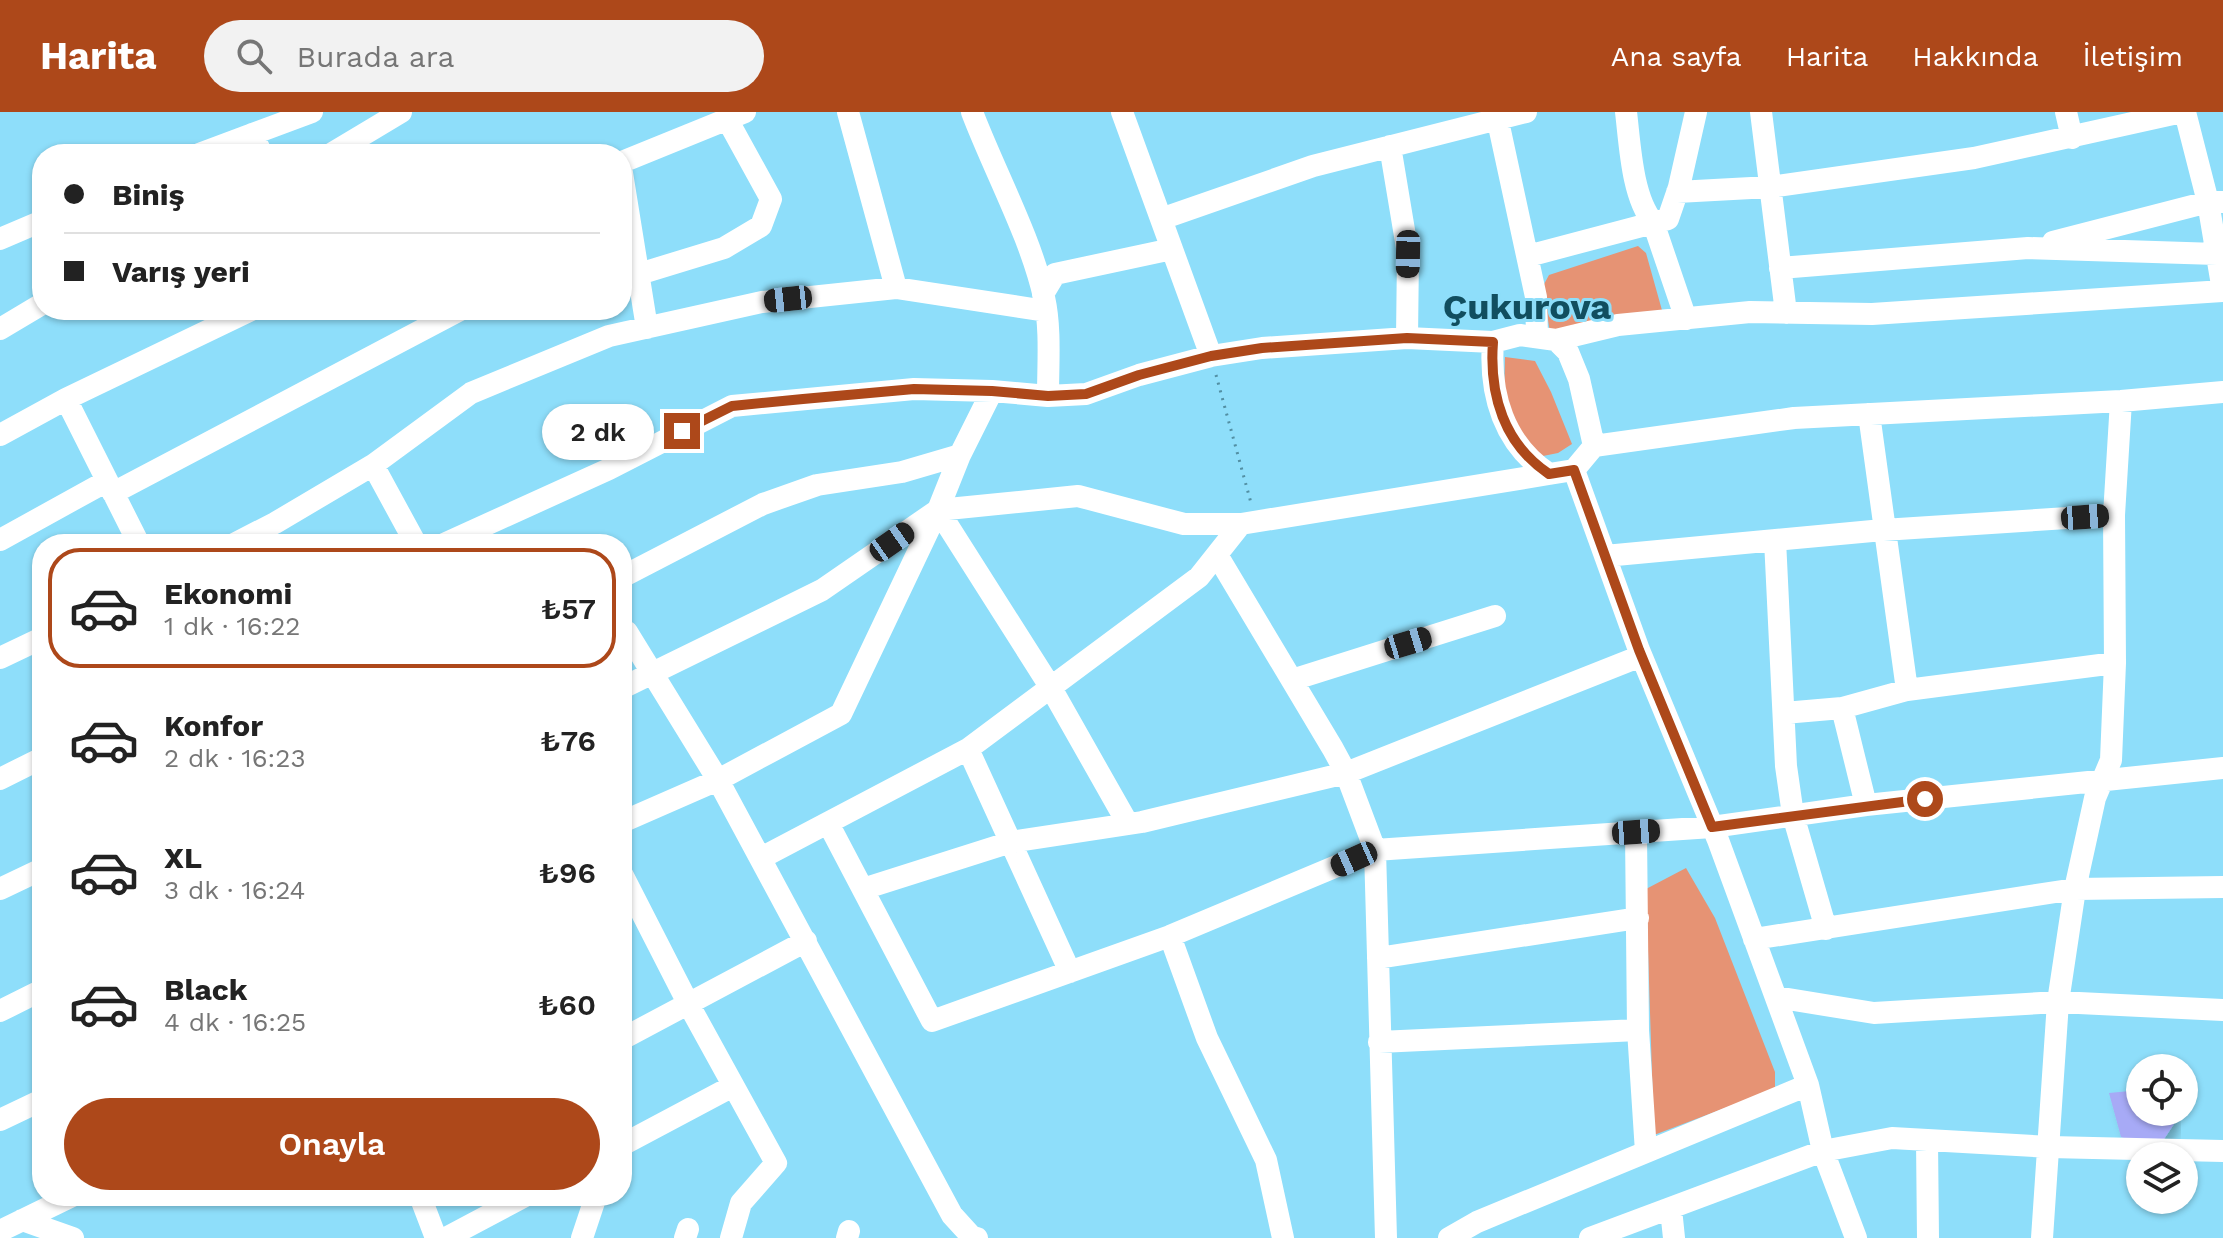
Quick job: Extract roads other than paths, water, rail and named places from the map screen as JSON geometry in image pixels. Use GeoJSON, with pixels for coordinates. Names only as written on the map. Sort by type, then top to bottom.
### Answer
{"type":"FeatureCollection","features":[{"type":"Feature","properties":{"kind":"street"},"geometry":{"type":"LineString","coordinates":[[257,144],[312,112]]}},
{"type":"Feature","properties":{"kind":"street"},"geometry":{"type":"LineString","coordinates":[[348,144],[401,112]]}},
{"type":"Feature","properties":{"kind":"street"},"geometry":{"type":"LineString","coordinates":[[848,112],[896,288]]}},
{"type":"Feature","properties":{"kind":"street"},"geometry":{"type":"LineString","coordinates":[[972,112],[1024,238],[1045,302],[1048,396]]}},
{"type":"Feature","properties":{"kind":"street"},"geometry":{"type":"LineString","coordinates":[[1122,112],[1211,356]]}},
{"type":"Feature","properties":{"kind":"street"},"geometry":{"type":"LineString","coordinates":[[1161,219],[1313,166],[1496,115],[1526,112]]}},
{"type":"Feature","properties":{"kind":"street"},"geometry":{"type":"LineString","coordinates":[[1626,112],[1634,170],[1644,212],[1653,222],[1686,319]]}},
{"type":"Feature","properties":{"kind":"street"},"geometry":{"type":"LineString","coordinates":[[1528,256],[1668,219],[1696,112]]}},
{"type":"Feature","properties":{"kind":"street"},"geometry":{"type":"LineString","coordinates":[[1761,112],[1786,313]]}},
{"type":"Feature","properties":{"kind":"street"},"geometry":{"type":"LineString","coordinates":[[2066,112],[2072,138]]}},
{"type":"Feature","properties":{"kind":"street"},"geometry":{"type":"LineString","coordinates":[[466,534],[609,469],[732,406],[914,389],[1048,396],[1086,394],[1139,375],[1211,356],[1262,348],[1407,338],[1493,342],[1520,335],[1546,338],[1618,325],[1750,312],[1872,314],[2223,291],[2217,254],[2215,202],[2184,112],[1974,158],[1770,187],[1677,192]]}},
{"type":"Feature","properties":{"kind":"street"},"geometry":{"type":"LineString","coordinates":[[1496,115],[1546,338],[1568,352],[1579,379],[1594,446]]}},
{"type":"Feature","properties":{"kind":"street"},"geometry":{"type":"LineString","coordinates":[[632,158],[736,116],[771,199],[761,226],[724,248],[639,274]]}},
{"type":"Feature","properties":{"kind":"street"},"geometry":{"type":"LineString","coordinates":[[1390,146],[1408,254],[1407,338]]}},
{"type":"Feature","properties":{"kind":"street"},"geometry":{"type":"LineString","coordinates":[[2215,202],[2223,179]]}},
{"type":"Feature","properties":{"kind":"street"},"geometry":{"type":"LineString","coordinates":[[2028,248],[2215,202]]}},
{"type":"Feature","properties":{"kind":"street"},"geometry":{"type":"LineString","coordinates":[[0,239],[32,225]]}},
{"type":"Feature","properties":{"kind":"street"},"geometry":{"type":"LineString","coordinates":[[1780,268],[2028,248],[2217,254]]}},
{"type":"Feature","properties":{"kind":"street"},"geometry":{"type":"LineString","coordinates":[[1045,302],[1055,274],[1172,249]]}},
{"type":"Feature","properties":{"kind":"street"},"geometry":{"type":"LineString","coordinates":[[632,258],[639,274],[647,328]]}},
{"type":"Feature","properties":{"kind":"street"},"geometry":{"type":"LineString","coordinates":[[254,534],[373,465],[471,393],[609,336],[762,302],[896,288],[1045,302]]}},
{"type":"Feature","properties":{"kind":"street"},"geometry":{"type":"LineString","coordinates":[[0,329],[32,310]]}},
{"type":"Feature","properties":{"kind":"street"},"geometry":{"type":"LineString","coordinates":[[0,435],[66,399],[230,320]]}},
{"type":"Feature","properties":{"kind":"street"},"geometry":{"type":"LineString","coordinates":[[0,540],[440,320]]}},
{"type":"Feature","properties":{"kind":"street"},"geometry":{"type":"LineString","coordinates":[[1493,342],[1491,367],[1497,398],[1512,440],[1530,461],[1549,474]]}},
{"type":"Feature","properties":{"kind":"street"},"geometry":{"type":"LineString","coordinates":[[632,818],[718,780],[841,714],[992,391]]}},
{"type":"Feature","properties":{"kind":"street"},"geometry":{"type":"LineString","coordinates":[[632,683],[822,590],[938,510],[1078,496],[1184,524],[1248,523],[1574,470],[1594,446],[1794,418],[2121,401],[2223,392]]}},
{"type":"Feature","properties":{"kind":"street"},"geometry":{"type":"LineString","coordinates":[[66,399],[134,534]]}},
{"type":"Feature","properties":{"kind":"street"},"geometry":{"type":"LineString","coordinates":[[2042,1238],[2058,1002],[2075,889],[2095,798],[2111,760],[2115,663],[2114,515],[2121,401]]}},
{"type":"Feature","properties":{"kind":"street"},"geometry":{"type":"LineString","coordinates":[[1869,414],[1907,690]]}},
{"type":"Feature","properties":{"kind":"street"},"geometry":{"type":"LineString","coordinates":[[632,572],[763,504],[817,485],[902,472],[960,455]]}},
{"type":"Feature","properties":{"kind":"street"},"geometry":{"type":"LineString","coordinates":[[373,465],[411,534]]}},
{"type":"Feature","properties":{"kind":"street"},"geometry":{"type":"LineString","coordinates":[[1574,470],[1641,656],[1712,827],[1776,997],[1808,1085],[1823,1151],[1856,1238]]}},
{"type":"Feature","properties":{"kind":"street"},"geometry":{"type":"LineString","coordinates":[[938,510],[1051,688],[1128,824]]}},
{"type":"Feature","properties":{"kind":"street"},"geometry":{"type":"LineString","coordinates":[[1605,556],[1883,530],[2114,515]]}},
{"type":"Feature","properties":{"kind":"street"},"geometry":{"type":"LineString","coordinates":[[761,858],[968,749],[1199,577],[1248,523]]}},
{"type":"Feature","properties":{"kind":"street"},"geometry":{"type":"LineString","coordinates":[[1775,540],[1786,766],[1793,815],[1826,929]]}},
{"type":"Feature","properties":{"kind":"street"},"geometry":{"type":"LineString","coordinates":[[1217,555],[1346,773],[1375,850],[1386,1238]]}},
{"type":"Feature","properties":{"kind":"street"},"geometry":{"type":"LineString","coordinates":[[1292,680],[1495,616]]}},
{"type":"Feature","properties":{"kind":"street"},"geometry":{"type":"LineString","coordinates":[[632,640],[718,780],[952,1215],[972,1237],[977,1238]]}},
{"type":"Feature","properties":{"kind":"street"},"geometry":{"type":"LineString","coordinates":[[0,658],[32,643]]}},
{"type":"Feature","properties":{"kind":"street"},"geometry":{"type":"LineString","coordinates":[[863,889],[1011,842],[1128,824],[1346,773],[1641,656]]}},
{"type":"Feature","properties":{"kind":"street"},"geometry":{"type":"LineString","coordinates":[[1784,713],[1842,708],[1907,690],[2115,663]]}},
{"type":"Feature","properties":{"kind":"street"},"geometry":{"type":"LineString","coordinates":[[1842,708],[1866,805]]}},
{"type":"Feature","properties":{"kind":"street"},"geometry":{"type":"LineString","coordinates":[[968,749],[1070,972]]}},
{"type":"Feature","properties":{"kind":"street"},"geometry":{"type":"LineString","coordinates":[[0,779],[32,763]]}},
{"type":"Feature","properties":{"kind":"street"},"geometry":{"type":"LineString","coordinates":[[828,823],[932,1021],[1170,936],[1375,850],[1712,827],[1866,805],[2223,768]]}},
{"type":"Feature","properties":{"kind":"street"},"geometry":{"type":"LineString","coordinates":[[1636,832],[1638,1030],[1646,1152]]}},
{"type":"Feature","properties":{"kind":"street"},"geometry":{"type":"LineString","coordinates":[[0,889],[32,874]]}},
{"type":"Feature","properties":{"kind":"street"},"geometry":{"type":"LineString","coordinates":[[1754,939],[2075,889],[2223,887]]}},
{"type":"Feature","properties":{"kind":"street"},"geometry":{"type":"LineString","coordinates":[[632,916],[689,1005],[776,1163],[741,1203],[731,1238]]}},
{"type":"Feature","properties":{"kind":"street"},"geometry":{"type":"LineString","coordinates":[[1378,958],[1638,918]]}},
{"type":"Feature","properties":{"kind":"street"},"geometry":{"type":"LineString","coordinates":[[1170,936],[1207,1038],[1266,1160],[1283,1238]]}},
{"type":"Feature","properties":{"kind":"street"},"geometry":{"type":"LineString","coordinates":[[632,1034],[806,941]]}},
{"type":"Feature","properties":{"kind":"street"},"geometry":{"type":"LineString","coordinates":[[0,1011],[32,995]]}},
{"type":"Feature","properties":{"kind":"street"},"geometry":{"type":"LineString","coordinates":[[1776,997],[1874,1013],[2058,1002],[2223,1010]]}},
{"type":"Feature","properties":{"kind":"street"},"geometry":{"type":"LineString","coordinates":[[1379,1042],[1638,1030]]}},
{"type":"Feature","properties":{"kind":"street"},"geometry":{"type":"LineString","coordinates":[[1449,1238],[1477,1222],[1808,1085]]}},
{"type":"Feature","properties":{"kind":"street"},"geometry":{"type":"LineString","coordinates":[[632,1140],[733,1086]]}},
{"type":"Feature","properties":{"kind":"street"},"geometry":{"type":"LineString","coordinates":[[0,1120],[32,1105]]}},
{"type":"Feature","properties":{"kind":"street"},"geometry":{"type":"LineString","coordinates":[[1590,1238],[1823,1151],[1892,1138],[2050,1147],[2223,1151]]}},
{"type":"Feature","properties":{"kind":"street"},"geometry":{"type":"LineString","coordinates":[[1927,1140],[1928,1238]]}},
{"type":"Feature","properties":{"kind":"street"},"geometry":{"type":"LineString","coordinates":[[0,1231],[51,1206]]}},
{"type":"Feature","properties":{"kind":"street"},"geometry":{"type":"LineString","coordinates":[[424,1206],[436,1238]]}},
{"type":"Feature","properties":{"kind":"street"},"geometry":{"type":"LineString","coordinates":[[446,1238],[506,1206]]}},
{"type":"Feature","properties":{"kind":"street"},"geometry":{"type":"LineString","coordinates":[[582,1238],[593,1206]]}},
{"type":"Feature","properties":{"kind":"street"},"geometry":{"type":"LineString","coordinates":[[1671,1209],[1674,1238]]}},
{"type":"Feature","properties":{"kind":"street"},"geometry":{"type":"LineString","coordinates":[[22,1220],[73,1238]]}},
{"type":"Feature","properties":{"kind":"district","name":"Çukurova"},"geometry":{"type":"Point","coordinates":[1527,307]}}]}
